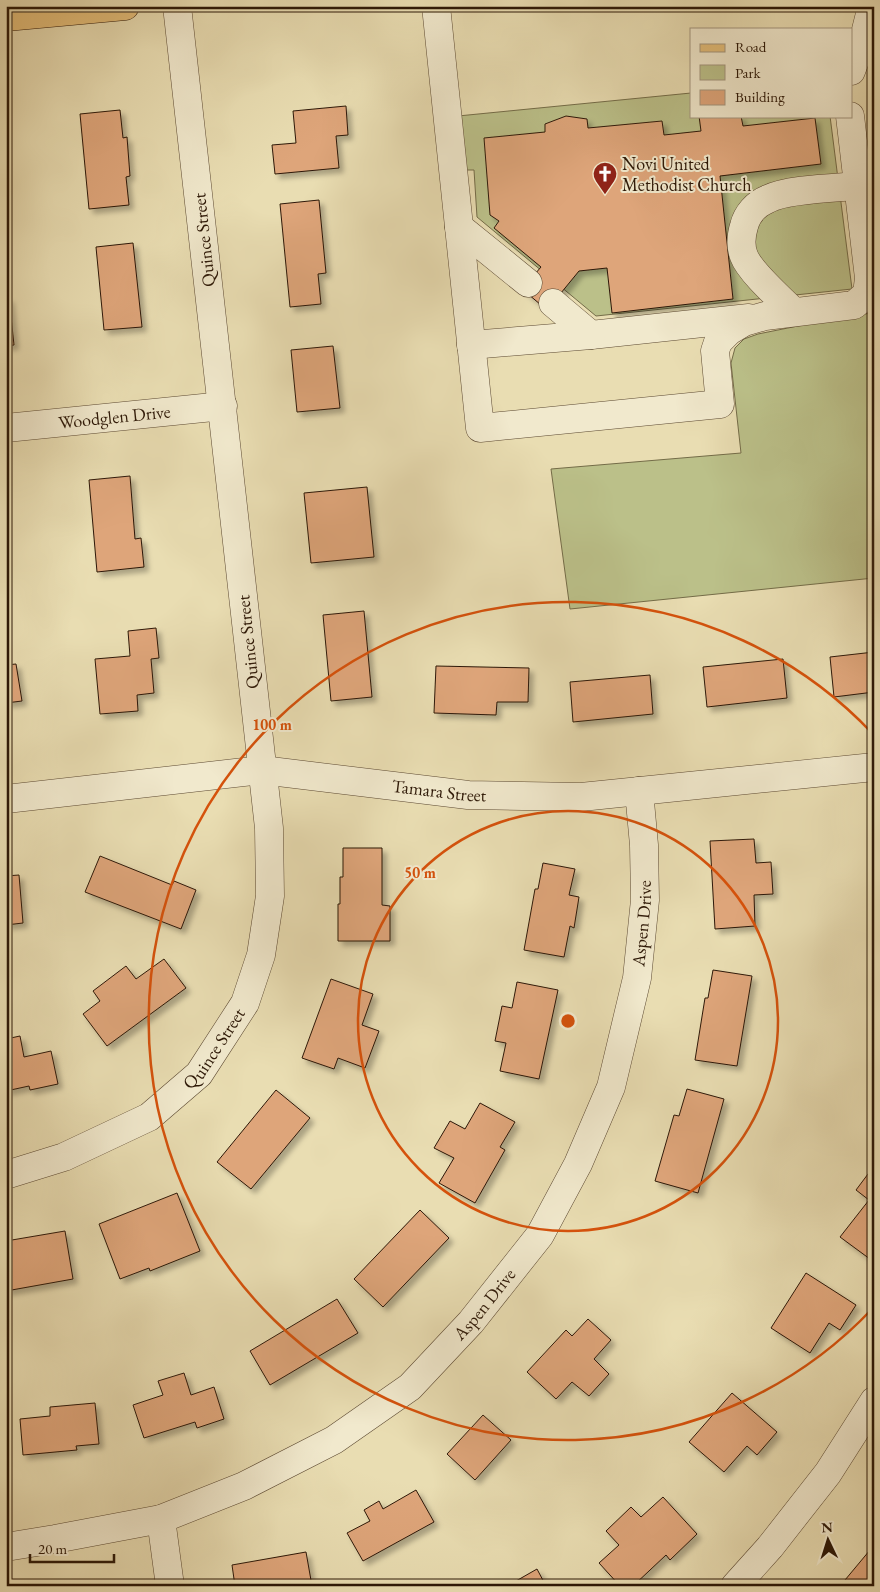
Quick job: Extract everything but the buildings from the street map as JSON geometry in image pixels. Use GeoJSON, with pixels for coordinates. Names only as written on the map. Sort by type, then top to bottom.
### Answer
{"type":"FeatureCollection","features":[{"type":"Feature","properties":{"kind":"main road"},"geometry":{"type":"LineString","coordinates":[[6,18],[125,6]]}},
{"type":"Feature","properties":{"kind":"street","name":"Quince Street"},"geometry":{"type":"LineString","coordinates":[[6,1175],[64,1157],[149,1117],[199,1074],[245,1003],[260,954],[270,896],[269,828],[177,6]]}},
{"type":"Feature","properties":{"kind":"street"},"geometry":{"type":"LineString","coordinates":[[436,6],[480,428],[720,404],[715,351],[718,342],[729,330],[744,322],[765,316]]}},
{"type":"Feature","properties":{"kind":"street"},"geometry":{"type":"LineString","coordinates":[[852,69],[859,53],[872,8]]}},
{"type":"Feature","properties":{"kind":"street"},"geometry":{"type":"LineString","coordinates":[[471,345],[591,335],[854,305],[867,294],[871,278],[850,118]]}},
{"type":"Feature","properties":{"kind":"street"},"geometry":{"type":"LineString","coordinates":[[794,312],[750,267],[743,255],[740,237],[746,219],[755,207],[769,198],[789,193],[858,186]]}},
{"type":"Feature","properties":{"kind":"street"},"geometry":{"type":"LineString","coordinates":[[459,227],[528,283]]}},
{"type":"Feature","properties":{"kind":"street"},"geometry":{"type":"LineString","coordinates":[[553,303],[591,335]]}},
{"type":"Feature","properties":{"kind":"street","name":"Woodglen Drive"},"geometry":{"type":"LineString","coordinates":[[6,428],[222,406]]}},
{"type":"Feature","properties":{"kind":"street","name":"Tamara Street"},"geometry":{"type":"LineString","coordinates":[[6,799],[262,770],[468,795],[581,797],[874,767]]}},
{"type":"Feature","properties":{"kind":"street","name":"Aspen Drive"},"geometry":{"type":"LineString","coordinates":[[6,1547],[161,1519],[244,1486],[334,1440],[410,1388],[472,1322],[540,1235],[578,1164],[611,1087],[637,978],[646,900],[644,845],[638,791]]}},
{"type":"Feature","properties":{"kind":"street"},"geometry":{"type":"LineString","coordinates":[[735,1586],[770,1547],[828,1473],[874,1401]]}},
{"type":"Feature","properties":{"kind":"street"},"geometry":{"type":"LineString","coordinates":[[161,1519],[170,1586]]}},
{"type":"Feature","properties":{"kind":"green space","name":"Novi United Methodist Church"},"geometry":{"type":"Polygon","coordinates":[[[690,93],[690,118],[830,118],[852,289],[596,316],[477,217],[474,170],[462,170],[458,116],[690,93]]]}},
{"type":"Feature","properties":{"kind":"green space"},"geometry":{"type":"Polygon","coordinates":[[[874,313],[874,578],[570,609],[551,469],[741,453],[731,363],[735,348],[744,339],[758,334],[853,315],[874,313]]]}},
{"type":"Feature","properties":{"kind":"place","name":"Novi United Methodist Church"},"geometry":{"type":"Point","coordinates":[605,195]}}]}
